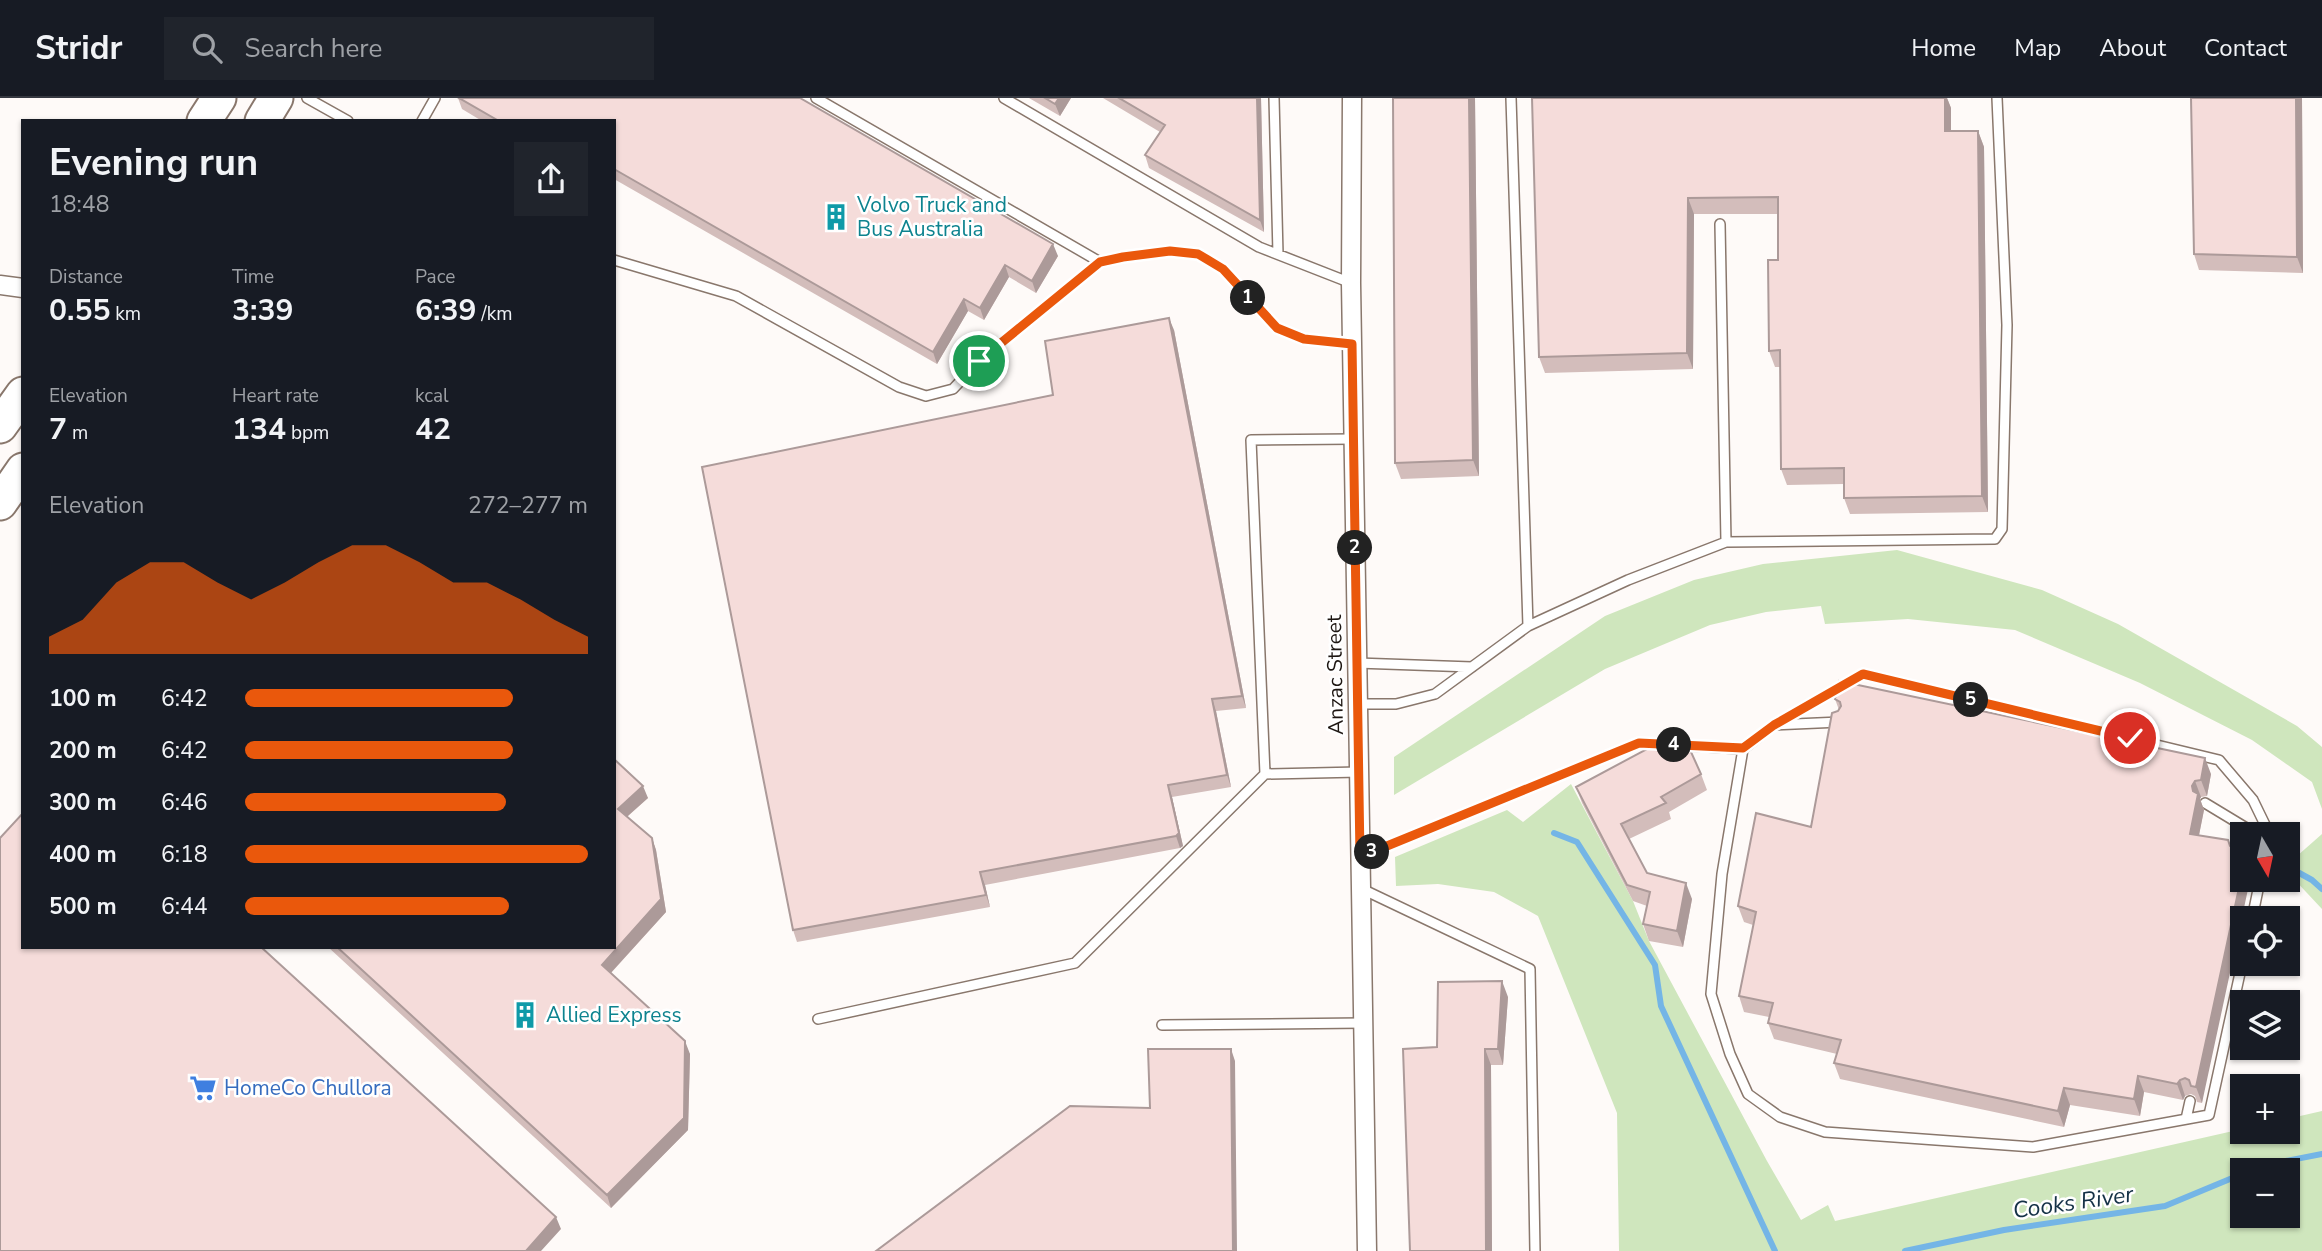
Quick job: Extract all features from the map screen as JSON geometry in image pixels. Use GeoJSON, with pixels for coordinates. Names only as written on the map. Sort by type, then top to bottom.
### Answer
{"type":"FeatureCollection","features":[{"type":"Feature","properties":{"kind":"highway"},"geometry":{"type":"LineString","coordinates":[[205,119],[219,98]]}},
{"type":"Feature","properties":{"kind":"highway"},"geometry":{"type":"LineString","coordinates":[[263,119],[276,98]]}},
{"type":"Feature","properties":{"kind":"highway"},"geometry":{"type":"LineString","coordinates":[[0,426],[21,397]]}},
{"type":"Feature","properties":{"kind":"highway"},"geometry":{"type":"LineString","coordinates":[[0,503],[21,473]]}},
{"type":"Feature","properties":{"kind":"street","name":"Anzac Street"},"geometry":{"type":"LineString","coordinates":[[1352,98],[1353,439],[1367,1251]]}},
{"type":"Feature","properties":{"kind":"street"},"geometry":{"type":"LineString","coordinates":[[0,285],[21,288]]}},
{"type":"Feature","properties":{"kind":"lane"},"geometry":{"type":"LineString","coordinates":[[307,98],[344,119]]}},
{"type":"Feature","properties":{"kind":"lane"},"geometry":{"type":"LineString","coordinates":[[423,119],[435,98]]}},
{"type":"Feature","properties":{"kind":"lane"},"geometry":{"type":"LineString","coordinates":[[816,98],[1100,262]]}},
{"type":"Feature","properties":{"kind":"lane"},"geometry":{"type":"LineString","coordinates":[[1004,98],[1259,247],[1351,283]]}},
{"type":"Feature","properties":{"kind":"lane"},"geometry":{"type":"LineString","coordinates":[[1274,98],[1278,254]]}},
{"type":"Feature","properties":{"kind":"lane"},"geometry":{"type":"LineString","coordinates":[[1511,98],[1528,626]]}},
{"type":"Feature","properties":{"kind":"lane"},"geometry":{"type":"LineString","coordinates":[[1358,705],[1396,704],[1435,694],[1528,626],[1628,580],[1726,542],[1995,539],[2002,529],[2007,325],[1997,98]]}},
{"type":"Feature","properties":{"kind":"lane"},"geometry":{"type":"LineString","coordinates":[[1720,224],[1726,542]]}},
{"type":"Feature","properties":{"kind":"lane"},"geometry":{"type":"LineString","coordinates":[[616,261],[736,296],[899,387],[926,396],[953,389],[979,361],[1100,262],[1170,251],[1198,254],[1223,269],[1277,328],[1304,339],[1352,344]]}},
{"type":"Feature","properties":{"kind":"lane"},"geometry":{"type":"LineString","coordinates":[[1265,774],[1251,440],[1353,439]]}},
{"type":"Feature","properties":{"kind":"lane"},"geometry":{"type":"LineString","coordinates":[[1357,663],[1472,667]]}},
{"type":"Feature","properties":{"kind":"lane"},"geometry":{"type":"LineString","coordinates":[[1360,857],[1639,743],[1743,748],[1774,725],[1863,674],[2219,760],[2253,800],[2264,822]]}},
{"type":"Feature","properties":{"kind":"lane"},"geometry":{"type":"LineString","coordinates":[[1774,725],[1840,722]]}},
{"type":"Feature","properties":{"kind":"lane"},"geometry":{"type":"LineString","coordinates":[[1743,748],[1722,874],[1711,994],[1730,1054],[1748,1094],[1780,1117],[1825,1132],[2033,1147],[2209,1115],[2239,976]]}},
{"type":"Feature","properties":{"kind":"lane"},"geometry":{"type":"LineString","coordinates":[[818,1018],[1075,963],[1265,774],[1359,772]]}},
{"type":"Feature","properties":{"kind":"lane"},"geometry":{"type":"LineString","coordinates":[[2205,803],[2233,822]]}},
{"type":"Feature","properties":{"kind":"lane"},"geometry":{"type":"LineString","coordinates":[[1360,888],[1530,969],[1535,1251]]}},
{"type":"Feature","properties":{"kind":"lane"},"geometry":{"type":"LineString","coordinates":[[1162,1025],[1363,1023]]}},
{"type":"Feature","properties":{"kind":"lane"},"geometry":{"type":"LineString","coordinates":[[2186,1119],[2190,1101]]}},
{"type":"Feature","properties":{"kind":"green space"},"geometry":{"type":"Polygon","coordinates":[[[1897,550],[2042,590],[2118,624],[2297,726],[2322,747],[2322,809],[2312,782],[2252,740],[2140,683],[2015,630],[1908,619],[1825,624],[1821,606],[1766,612],[1710,625],[1605,669],[1394,795],[1394,757],[1605,616],[1694,580],[1763,564],[1897,550]]]}},
{"type":"Feature","properties":{"kind":"green space"},"geometry":{"type":"Polygon","coordinates":[[[1571,784],[1633,901],[1649,941],[1801,1220],[1828,1205],[1835,1221],[2230,1132],[2230,1144],[2300,1144],[2300,1116],[2322,1111],[2322,1251],[1619,1251],[1617,1113],[1538,916],[1494,892],[1438,884],[1396,886],[1395,857],[1507,810],[1523,822],[1571,784]]]}},
{"type":"Feature","properties":{"kind":"green space"},"geometry":{"type":"Polygon","coordinates":[[[2322,834],[2322,909],[2300,886],[2300,853],[2322,834]]]}},
{"type":"Feature","properties":{"kind":"building","name":"Volvo Truck and Bus Australia"},"geometry":{"type":"Polygon","coordinates":[[[459,98],[800,98],[1053,244],[1032,281],[1005,265],[980,308],[964,299],[933,352],[616,170],[616,119],[496,119],[459,98]]]}},
{"type":"Feature","properties":{"kind":"building"},"geometry":{"type":"Polygon","coordinates":[[[1045,98],[1059,98],[1055,104],[1045,98]]]}},
{"type":"Feature","properties":{"kind":"building"},"geometry":{"type":"Polygon","coordinates":[[[1119,98],[1257,98],[1260,220],[1145,155],[1165,125],[1119,98]]]}},
{"type":"Feature","properties":{"kind":"building"},"geometry":{"type":"Polygon","coordinates":[[[1393,98],[1469,98],[1473,460],[1395,463],[1393,98]]]}},
{"type":"Feature","properties":{"kind":"building"},"geometry":{"type":"Polygon","coordinates":[[[1532,98],[1945,98],[1945,131],[1978,131],[1982,496],[1844,498],[1844,468],[1781,469],[1780,350],[1769,351],[1768,260],[1778,260],[1778,197],[1688,198],[1687,353],[1539,357],[1532,98]]]}},
{"type":"Feature","properties":{"kind":"building"},"geometry":{"type":"Polygon","coordinates":[[[2191,98],[2296,98],[2297,257],[2194,254],[2191,98]]]}},
{"type":"Feature","properties":{"kind":"building"},"geometry":{"type":"Polygon","coordinates":[[[1169,318],[1242,696],[1212,699],[1227,775],[1168,785],[1179,833],[1176,836],[980,872],[986,895],[793,930],[702,467],[1053,395],[1045,341],[1169,318]]]}},
{"type":"Feature","properties":{"kind":"building"},"geometry":{"type":"Polygon","coordinates":[[[1839,681],[2205,758],[2201,780],[2195,781],[2192,786],[2193,791],[2198,794],[2190,834],[2228,840],[2230,892],[2238,892],[2235,906],[2230,906],[2230,930],[2196,1087],[2191,1086],[2185,1078],[2177,1084],[2138,1076],[2134,1099],[2064,1088],[2058,1111],[1834,1063],[1841,1040],[1768,1023],[1773,1003],[1739,996],[1756,912],[1738,906],[1756,813],[1811,827],[1832,713],[1838,711],[1841,706],[1835,699],[1839,681]]]}},
{"type":"Feature","properties":{"kind":"building"},"geometry":{"type":"Polygon","coordinates":[[[1686,741],[1701,774],[1661,797],[1666,803],[1621,824],[1647,873],[1686,883],[1677,931],[1643,924],[1650,892],[1627,885],[1576,787],[1660,742],[1666,753],[1686,741]]]}},
{"type":"Feature","properties":{"kind":"building","name":"Allied Express"},"geometry":{"type":"Polygon","coordinates":[[[616,761],[643,786],[618,809],[652,838],[661,899],[602,965],[685,1041],[684,1118],[607,1195],[339,949],[616,949],[616,761]]]}},
{"type":"Feature","properties":{"kind":"building","name":"HomeCo Chullora"},"geometry":{"type":"Polygon","coordinates":[[[21,815],[21,949],[263,949],[556,1217],[526,1251],[0,1251],[0,838],[21,815]]]}},
{"type":"Feature","properties":{"kind":"building"},"geometry":{"type":"Polygon","coordinates":[[[1502,981],[1498,1049],[1485,1049],[1486,1251],[1410,1251],[1403,1049],[1437,1047],[1438,982],[1502,981]]]}},
{"type":"Feature","properties":{"kind":"building"},"geometry":{"type":"Polygon","coordinates":[[[1148,1049],[1231,1049],[1233,1251],[876,1251],[1070,1106],[1150,1108],[1148,1049]]]}},
{"type":"Feature","properties":{"kind":"waterway"},"geometry":{"type":"LineString","coordinates":[[1554,833],[1577,842],[1655,965],[1661,1006],[1775,1251]]}},
{"type":"Feature","properties":{"kind":"waterway"},"geometry":{"type":"LineString","coordinates":[[2300,873],[2322,889]]}},
{"type":"Feature","properties":{"kind":"waterway","name":"Cooks River"},"geometry":{"type":"LineString","coordinates":[[2300,1158],[2322,1154]]}},
{"type":"Feature","properties":{"kind":"waterway","name":"Cooks River"},"geometry":{"type":"LineString","coordinates":[[1905,1251],[2004,1230],[2165,1206],[2230,1179]]}},
{"type":"Feature","properties":{"kind":"place","name":"Volvo Truck and Bus Australia"},"geometry":{"type":"Point","coordinates":[836,217]}},
{"type":"Feature","properties":{"kind":"place","name":"Allied Express"},"geometry":{"type":"Point","coordinates":[525,1015]}},
{"type":"Feature","properties":{"kind":"place","name":"HomeCo Chullora"},"geometry":{"type":"Point","coordinates":[203,1088]}},
{"type":"Feature","properties":{"kind":"route"},"geometry":{"type":"LineString","coordinates":[[979,361],[1100,262],[1170,251],[1198,254],[1223,269],[1277,328],[1304,339],[1352,344],[1360,857],[1639,743],[1743,748],[1774,725],[1863,674],[2130,738]]}}]}
